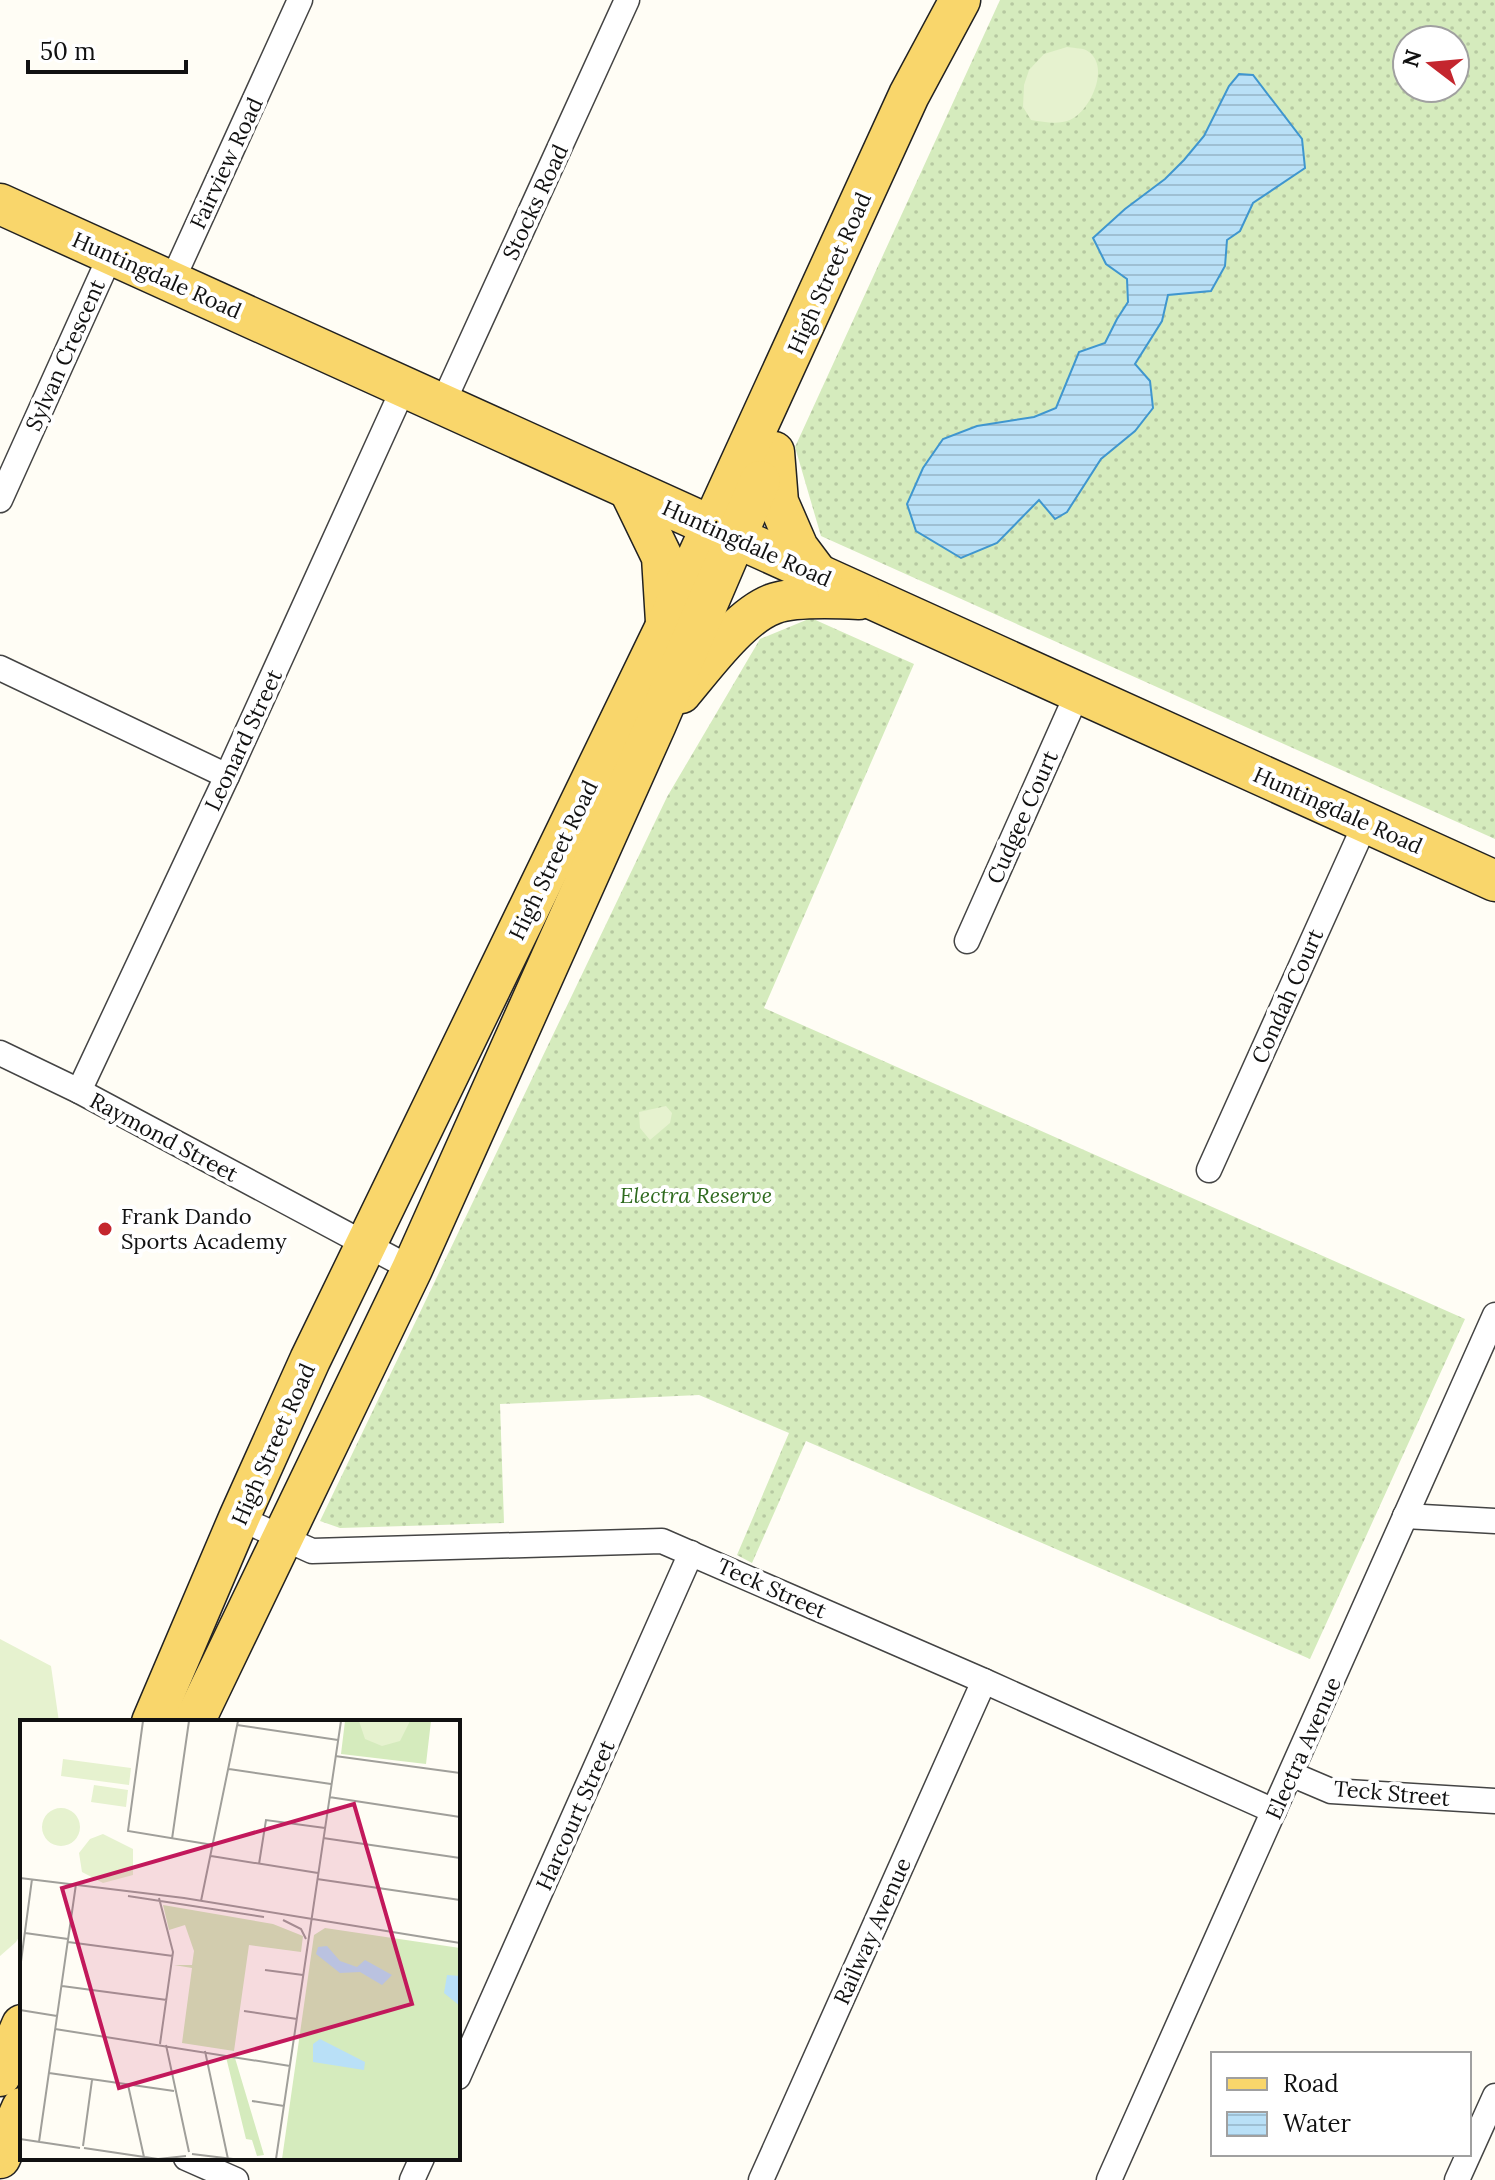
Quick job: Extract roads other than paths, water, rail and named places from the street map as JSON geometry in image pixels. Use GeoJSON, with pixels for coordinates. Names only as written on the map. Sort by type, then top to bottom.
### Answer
{"type":"FeatureCollection","features":[{"type":"Feature","properties":{"kind":"main road","name":"High Street Road"},"geometry":{"type":"LineString","coordinates":[[195,1720],[412,1269],[656,724],[697,626],[748,451],[909,95],[960,0]]}},
{"type":"Feature","properties":{"kind":"main road","name":"High Street Road"},"geometry":{"type":"LineString","coordinates":[[153,1720],[310,1360],[666,626],[773,448],[935,89],[967,0]]}},
{"type":"Feature","properties":{"kind":"main road","name":"Huntingdale Road"},"geometry":{"type":"LineString","coordinates":[[0,204],[1495,881]]}},
{"type":"Feature","properties":{"kind":"main road"},"geometry":{"type":"LineString","coordinates":[[773,448],[778,502],[798,548],[819,576]]}},
{"type":"Feature","properties":{"kind":"main road"},"geometry":{"type":"LineString","coordinates":[[629,489],[662,557],[666,626]]}},
{"type":"Feature","properties":{"kind":"main road"},"geometry":{"type":"LineString","coordinates":[[656,724],[737,629],[755,613],[775,603],[821,598],[871,599]]}},
{"type":"Feature","properties":{"kind":"main road"},"geometry":{"type":"LineString","coordinates":[[0,2076],[20,2030]]}},
{"type":"Feature","properties":{"kind":"main road"},"geometry":{"type":"LineString","coordinates":[[0,2158],[20,2113]]}},
{"type":"Feature","properties":{"kind":"street","name":"Fairview Road"},"geometry":{"type":"LineString","coordinates":[[172,281],[300,0]]}},
{"type":"Feature","properties":{"kind":"street","name":"Stocks Road"},"geometry":{"type":"LineString","coordinates":[[442,405],[627,0]]}},
{"type":"Feature","properties":{"kind":"street","name":"Sylvan Crescent"},"geometry":{"type":"LineString","coordinates":[[0,500],[111,254]]}},
{"type":"Feature","properties":{"kind":"street","name":"Leonard Street"},"geometry":{"type":"LineString","coordinates":[[79,1091],[404,387]]}},
{"type":"Feature","properties":{"kind":"street"},"geometry":{"type":"LineString","coordinates":[[0,668],[227,776]]}},
{"type":"Feature","properties":{"kind":"street","name":"Cudgee Court"},"geometry":{"type":"LineString","coordinates":[[967,941],[1078,692]]}},
{"type":"Feature","properties":{"kind":"street","name":"Condah Court"},"geometry":{"type":"LineString","coordinates":[[1209,1170],[1366,822]]}},
{"type":"Feature","properties":{"kind":"street","name":"Raymond Street"},"geometry":{"type":"LineString","coordinates":[[1,1057],[79,1091],[412,1269]]}},
{"type":"Feature","properties":{"kind":"street","name":"Electra Avenue"},"geometry":{"type":"LineString","coordinates":[[1109,2180],[1495,1315]]}},
{"type":"Feature","properties":{"kind":"street"},"geometry":{"type":"LineString","coordinates":[[1405,1516],[1495,1521]]}},
{"type":"Feature","properties":{"kind":"street","name":"Teck Street"},"geometry":{"type":"LineString","coordinates":[[239,1518],[312,1551],[662,1541],[1274,1811]]}},
{"type":"Feature","properties":{"kind":"street","name":"Harcourt Street"},"geometry":{"type":"LineString","coordinates":[[460,2073],[691,1553]]}},
{"type":"Feature","properties":{"kind":"street","name":"Railway Avenue"},"geometry":{"type":"LineString","coordinates":[[761,2180],[984,1681]]}},
{"type":"Feature","properties":{"kind":"street","name":"Teck Street"},"geometry":{"type":"LineString","coordinates":[[1291,1774],[1331,1791],[1495,1801]]}},
{"type":"Feature","properties":{"kind":"street"},"geometry":{"type":"LineString","coordinates":[[0,2076],[20,2085]]}},
{"type":"Feature","properties":{"kind":"street"},"geometry":{"type":"LineString","coordinates":[[1471,2152],[1492,2109]]}},
{"type":"Feature","properties":{"kind":"street"},"geometry":{"type":"LineString","coordinates":[[1457,2180],[1469,2156]]}},
{"type":"Feature","properties":{"kind":"street"},"geometry":{"type":"LineString","coordinates":[[191,2160],[236,2180]]}},
{"type":"Feature","properties":{"kind":"street"},"geometry":{"type":"LineString","coordinates":[[412,2180],[421,2160]]}},
{"type":"Feature","properties":{"kind":"water"},"geometry":{"type":"Polygon","coordinates":[[[1239,74],[1253,75],[1302,139],[1305,168],[1253,203],[1240,231],[1227,240],[1225,266],[1211,291],[1168,295],[1162,321],[1135,364],[1150,381],[1153,408],[1135,431],[1101,459],[1067,512],[1055,519],[1039,500],[997,543],[961,558],[916,531],[907,504],[923,468],[943,439],[977,426],[1034,417],[1056,408],[1079,352],[1105,343],[1128,302],[1127,279],[1106,264],[1093,238],[1184,160],[1204,136],[1229,86],[1239,74]]]}},
{"type":"Feature","properties":{"kind":"place","name":"Frank Dando Sports Academy"},"geometry":{"type":"Point","coordinates":[105,1229]}},
{"type":"Feature","properties":{"kind":"park label","name":"Electra Reserve"},"geometry":{"type":"Point","coordinates":[696,1195]}}]}
